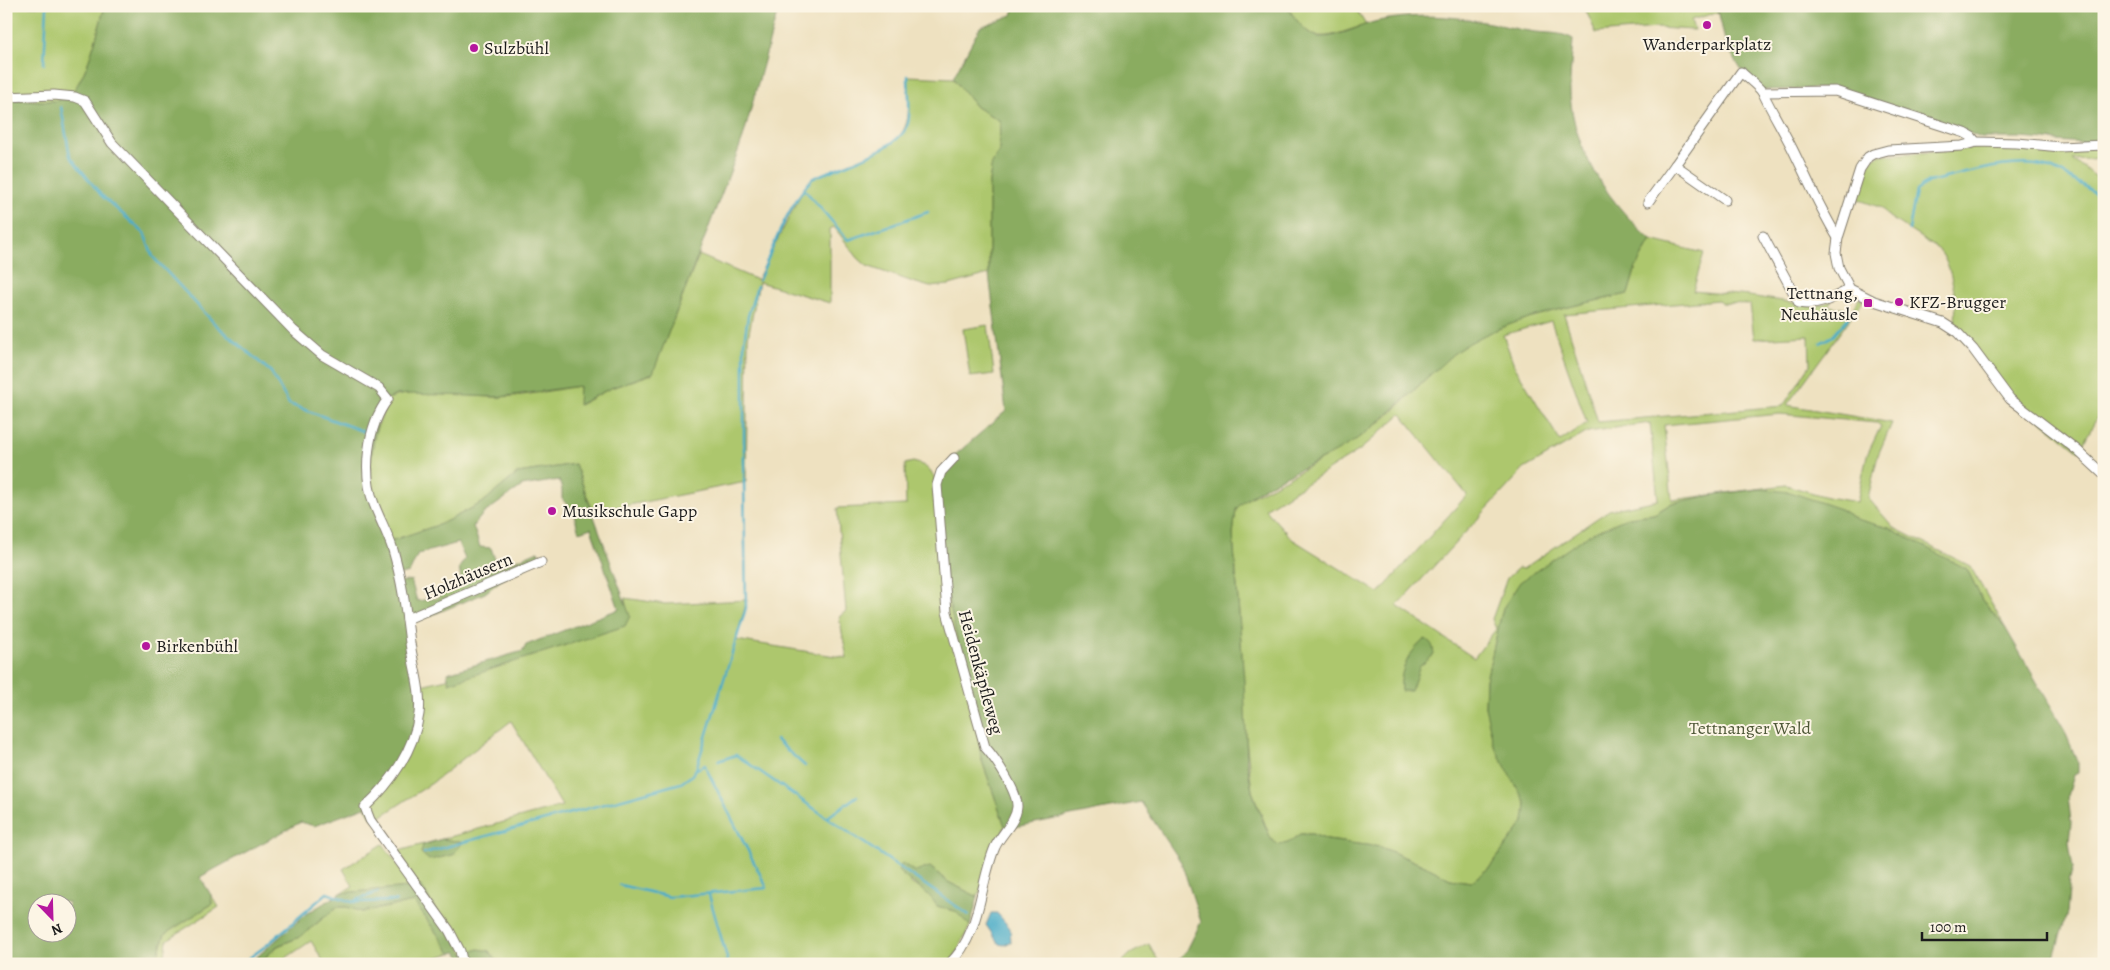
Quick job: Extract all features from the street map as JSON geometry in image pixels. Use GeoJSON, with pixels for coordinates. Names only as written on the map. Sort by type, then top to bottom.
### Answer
{"type":"FeatureCollection","features":[{"type":"Feature","properties":{"kind":"street"},"geometry":{"type":"LineString","coordinates":[[1648,202],[1741,72],[1762,92],[1767,105],[1838,238]]}},
{"type":"Feature","properties":{"kind":"street"},"geometry":{"type":"LineString","coordinates":[[1762,92],[1835,91],[1965,133],[1976,142]]}},
{"type":"Feature","properties":{"kind":"street"},"geometry":{"type":"LineString","coordinates":[[6,97],[54,95],[76,97],[85,101],[112,143],[293,330],[322,355],[379,388],[388,399],[377,421],[369,448],[368,478],[373,502],[393,550],[407,619],[420,712],[413,740],[401,763],[365,807],[370,820],[452,934],[460,951],[463,964]]}},
{"type":"Feature","properties":{"kind":"street"},"geometry":{"type":"LineString","coordinates":[[2104,145],[2060,146],[1976,142],[1962,146],[1878,152],[1868,157],[1860,169],[1838,238],[1836,253],[1839,268],[1850,289],[1874,301],[1943,323],[1957,332],[1973,349],[2010,399],[2076,450],[2104,475]]}},
{"type":"Feature","properties":{"kind":"street"},"geometry":{"type":"LineString","coordinates":[[1675,165],[1725,200]]}},
{"type":"Feature","properties":{"kind":"street"},"geometry":{"type":"LineString","coordinates":[[1764,236],[1799,303],[1819,304],[1850,289]]}},
{"type":"Feature","properties":{"kind":"street","name":"Heidenkäpfleweg"},"geometry":{"type":"LineString","coordinates":[[949,964],[964,947],[971,930],[990,859],[1002,834],[1014,817],[1017,807],[1008,782],[997,760],[985,747],[947,612],[937,485],[941,472],[954,458]]}},
{"type":"Feature","properties":{"kind":"street","name":"Holzhäusern"},"geometry":{"type":"LineString","coordinates":[[407,619],[542,562]]}},
{"type":"Feature","properties":{"kind":"green space"},"geometry":{"type":"Polygon","coordinates":[[[6,6],[105,6],[83,74],[77,86],[69,95],[55,101],[6,99],[6,6]]]}},
{"type":"Feature","properties":{"kind":"green space"},"geometry":{"type":"Polygon","coordinates":[[[105,6],[779,6],[743,138],[653,373],[611,388],[578,405],[579,386],[500,397],[396,395],[388,399],[377,421],[368,478],[390,541],[441,524],[482,503],[518,473],[575,464],[630,616],[625,626],[449,683],[447,673],[523,651],[526,645],[619,609],[591,528],[579,532],[573,511],[562,499],[559,480],[522,486],[483,514],[473,526],[480,547],[491,548],[498,568],[538,551],[541,558],[500,581],[485,593],[408,625],[419,713],[401,763],[365,807],[314,826],[301,822],[200,877],[211,895],[212,904],[165,934],[157,957],[157,964],[6,964],[6,99],[55,101],[69,95],[77,86],[83,74],[105,6]],[[458,543],[418,554],[409,573],[400,575],[401,582],[411,580],[417,601],[438,598],[444,591],[462,585],[459,568],[465,559],[458,543]]]}},
{"type":"Feature","properties":{"kind":"green space","name":"Tettnanger Wald"},"geometry":{"type":"Polygon","coordinates":[[[1015,6],[1287,6],[1305,29],[1314,36],[1319,37],[1334,35],[1378,21],[1404,17],[1431,16],[1471,20],[1568,36],[1573,39],[1570,96],[1575,124],[1581,143],[1599,179],[1610,195],[1636,226],[1651,240],[1636,267],[1628,294],[1541,314],[1478,338],[1452,355],[1362,436],[1337,451],[1262,489],[1236,509],[1233,535],[1244,681],[1247,763],[1252,791],[1271,839],[1279,845],[1288,843],[1300,834],[1312,834],[1327,840],[1381,847],[1450,879],[1471,882],[1490,867],[1524,822],[1526,804],[1494,746],[1485,707],[1486,680],[1503,608],[1520,582],[1588,535],[1629,517],[1654,514],[1672,503],[1718,494],[1760,489],[1790,492],[1840,509],[1856,519],[1889,528],[1967,569],[1982,600],[2006,629],[2063,727],[2078,763],[2078,773],[2074,775],[2068,796],[2071,822],[2069,842],[2073,869],[2070,878],[2067,913],[2052,964],[1174,964],[1186,952],[1201,922],[1181,862],[1141,802],[1010,828],[1005,826],[981,758],[978,732],[947,594],[935,479],[954,456],[1006,411],[989,274],[989,182],[992,162],[999,153],[1000,121],[976,107],[953,78],[980,27],[1012,15],[1015,6]]]}},
{"type":"Feature","properties":{"kind":"green space"},"geometry":{"type":"Polygon","coordinates":[[[1287,6],[1354,6],[1366,25],[1340,33],[1321,36],[1305,29],[1296,20],[1287,6]]]}},
{"type":"Feature","properties":{"kind":"green space"},"geometry":{"type":"Polygon","coordinates":[[[1584,6],[1717,6],[1719,12],[1691,20],[1694,30],[1657,28],[1596,33],[1584,6]]]}},
{"type":"Feature","properties":{"kind":"green space"},"geometry":{"type":"Polygon","coordinates":[[[1717,6],[2104,6],[2104,142],[2083,143],[2021,138],[1981,138],[1836,88],[1762,90],[1742,71],[1726,45],[1717,6]]]}},
{"type":"Feature","properties":{"kind":"green space"},"geometry":{"type":"Polygon","coordinates":[[[908,76],[953,78],[976,107],[1000,121],[999,153],[992,162],[989,182],[989,274],[949,285],[930,287],[913,282],[867,266],[858,258],[834,227],[830,229],[830,303],[759,282],[748,338],[746,482],[593,512],[575,464],[518,473],[482,503],[441,524],[390,541],[373,502],[369,448],[388,399],[412,393],[499,397],[579,386],[579,405],[611,388],[652,374],[699,255],[757,280],[804,188],[812,178],[883,149],[900,135],[908,118],[908,76]]]}},
{"type":"Feature","properties":{"kind":"green space"},"geometry":{"type":"Polygon","coordinates":[[[2004,144],[2046,150],[2104,148],[2104,158],[2072,160],[2104,182],[2104,405],[2079,451],[2012,397],[1954,327],[1956,308],[1951,275],[1938,249],[1889,217],[1882,208],[1854,198],[1865,167],[1880,155],[1951,151],[2004,144]]]}},
{"type":"Feature","properties":{"kind":"green space"},"geometry":{"type":"Polygon","coordinates":[[[1651,240],[1704,253],[1693,291],[1749,296],[1816,306],[1831,301],[1829,306],[1852,310],[1859,298],[1863,301],[1787,405],[1892,423],[1878,455],[1868,498],[1894,528],[1970,566],[2006,629],[1982,600],[1967,569],[1921,546],[1856,519],[1840,509],[1760,489],[1672,503],[1654,514],[1629,517],[1503,608],[1486,680],[1485,707],[1526,804],[1524,822],[1490,867],[1471,882],[1450,879],[1381,847],[1327,840],[1312,834],[1300,834],[1288,843],[1278,845],[1271,839],[1252,791],[1246,739],[1233,535],[1236,509],[1243,501],[1325,457],[1372,428],[1394,410],[1437,367],[1459,349],[1477,338],[1540,314],[1628,294],[1636,267],[1651,240]],[[1718,300],[1564,314],[1598,422],[1783,406],[1810,365],[1809,336],[1754,339],[1750,304],[1722,303],[1718,300]],[[1551,321],[1503,335],[1515,367],[1560,441],[1587,423],[1551,321]],[[1401,414],[1360,450],[1265,509],[1292,539],[1379,593],[1467,495],[1401,414]],[[1780,414],[1664,425],[1672,500],[1786,485],[1827,497],[1857,502],[1867,455],[1881,426],[1877,423],[1780,414]],[[1650,423],[1588,432],[1524,469],[1397,606],[1474,658],[1496,629],[1492,619],[1507,578],[1518,568],[1523,569],[1609,510],[1658,500],[1650,423]]]}},
{"type":"Feature","properties":{"kind":"green space"},"geometry":{"type":"Polygon","coordinates":[[[988,325],[994,374],[970,377],[963,329],[988,325]]]}},
{"type":"Feature","properties":{"kind":"green space"},"geometry":{"type":"Polygon","coordinates":[[[913,462],[926,467],[935,479],[981,729],[981,758],[1005,826],[978,897],[948,882],[930,867],[910,883],[930,894],[937,906],[955,911],[970,926],[951,964],[500,964],[489,951],[464,954],[395,852],[562,806],[511,721],[432,783],[374,821],[365,807],[417,686],[468,674],[627,614],[625,598],[665,604],[747,600],[736,640],[847,658],[839,617],[846,611],[837,508],[906,505],[905,464],[913,462]]]}},
{"type":"Feature","properties":{"kind":"green space"},"geometry":{"type":"Polygon","coordinates":[[[1425,639],[1430,642],[1434,655],[1420,666],[1411,691],[1401,691],[1403,669],[1406,662],[1425,639]]]}},
{"type":"Feature","properties":{"kind":"green space"},"geometry":{"type":"Polygon","coordinates":[[[442,839],[463,842],[453,855],[429,860],[421,853],[423,845],[442,839]]]}},
{"type":"Feature","properties":{"kind":"green space"},"geometry":{"type":"Polygon","coordinates":[[[383,844],[414,887],[341,893],[353,886],[343,869],[383,844]]]}},
{"type":"Feature","properties":{"kind":"green space"},"geometry":{"type":"Polygon","coordinates":[[[902,863],[915,872],[930,867],[948,882],[978,897],[970,926],[955,911],[937,906],[924,891],[903,876],[898,871],[902,863]]]}},
{"type":"Feature","properties":{"kind":"green space"},"geometry":{"type":"Polygon","coordinates":[[[421,886],[464,954],[479,949],[489,951],[500,964],[466,964],[457,952],[451,953],[414,902],[362,912],[347,907],[337,907],[300,937],[277,946],[261,961],[258,956],[306,914],[341,893],[421,886]]]}},
{"type":"Feature","properties":{"kind":"green space"},"geometry":{"type":"Polygon","coordinates":[[[211,895],[219,907],[167,940],[164,964],[157,964],[157,957],[165,934],[212,904],[211,895]]]}},
{"type":"Feature","properties":{"kind":"green space"},"geometry":{"type":"Polygon","coordinates":[[[414,902],[451,953],[417,964],[325,964],[311,941],[277,964],[247,964],[258,956],[261,961],[278,946],[300,937],[337,907],[347,907],[362,912],[414,902]]]}},
{"type":"Feature","properties":{"kind":"green space"},"geometry":{"type":"Polygon","coordinates":[[[1149,944],[1160,964],[1120,964],[1130,954],[1149,944]]]}},
{"type":"Feature","properties":{"kind":"water"},"geometry":{"type":"Polygon","coordinates":[[[991,913],[997,913],[1010,928],[1011,942],[1004,945],[999,944],[986,925],[991,913]]]}},
{"type":"Feature","properties":{"kind":"waterway"},"geometry":{"type":"LineString","coordinates":[[44,64],[47,6]]}},
{"type":"Feature","properties":{"kind":"waterway"},"geometry":{"type":"LineString","coordinates":[[759,280],[788,214],[812,179],[881,149],[903,133],[909,118],[908,76]]}},
{"type":"Feature","properties":{"kind":"waterway"},"geometry":{"type":"LineString","coordinates":[[61,107],[70,156],[101,195],[144,233],[153,257],[215,324],[271,372],[289,404],[365,432]]}},
{"type":"Feature","properties":{"kind":"waterway"},"geometry":{"type":"LineString","coordinates":[[1909,230],[1916,191],[1928,182],[2006,165],[2037,165],[2050,168],[2104,198]]}},
{"type":"Feature","properties":{"kind":"waterway"},"geometry":{"type":"LineString","coordinates":[[804,189],[848,240],[928,212]]}},
{"type":"Feature","properties":{"kind":"waterway"},"geometry":{"type":"LineString","coordinates":[[424,853],[681,783],[691,776],[696,769],[746,608],[744,342],[748,316],[757,286]]}},
{"type":"Feature","properties":{"kind":"waterway"},"geometry":{"type":"LineString","coordinates":[[1820,343],[1833,336],[1849,317]]}},
{"type":"Feature","properties":{"kind":"waterway"},"geometry":{"type":"LineString","coordinates":[[776,740],[805,766]]}},
{"type":"Feature","properties":{"kind":"waterway"},"geometry":{"type":"LineString","coordinates":[[718,761],[736,755],[969,915]]}},
{"type":"Feature","properties":{"kind":"waterway"},"geometry":{"type":"LineString","coordinates":[[620,885],[670,897],[767,888],[705,765],[697,769]]}},
{"type":"Feature","properties":{"kind":"waterway"},"geometry":{"type":"LineString","coordinates":[[828,817],[857,796]]}},
{"type":"Feature","properties":{"kind":"waterway"},"geometry":{"type":"LineString","coordinates":[[241,964],[267,945],[327,893],[352,902],[378,892]]}},
{"type":"Feature","properties":{"kind":"waterway"},"geometry":{"type":"LineString","coordinates":[[709,895],[727,958],[726,964]]}},
{"type":"Feature","properties":{"kind":"waterway"},"geometry":{"type":"LineString","coordinates":[[355,902],[396,901]]}},
{"type":"Feature","properties":{"kind":"place","name":"Wanderparkplatz"},"geometry":{"type":"Point","coordinates":[1707,25]}},
{"type":"Feature","properties":{"kind":"place","name":"Sulzbühl"},"geometry":{"type":"Point","coordinates":[474,48]}},
{"type":"Feature","properties":{"kind":"place","name":"KFZ-Brugger"},"geometry":{"type":"Point","coordinates":[1899,302]}},
{"type":"Feature","properties":{"kind":"place","name":"Tettnang, Neuhäusle"},"geometry":{"type":"Point","coordinates":[1868,303]}},
{"type":"Feature","properties":{"kind":"place","name":"Musikschule Gapp"},"geometry":{"type":"Point","coordinates":[552,511]}},
{"type":"Feature","properties":{"kind":"place","name":"Birkenbühl"},"geometry":{"type":"Point","coordinates":[146,646]}}]}
